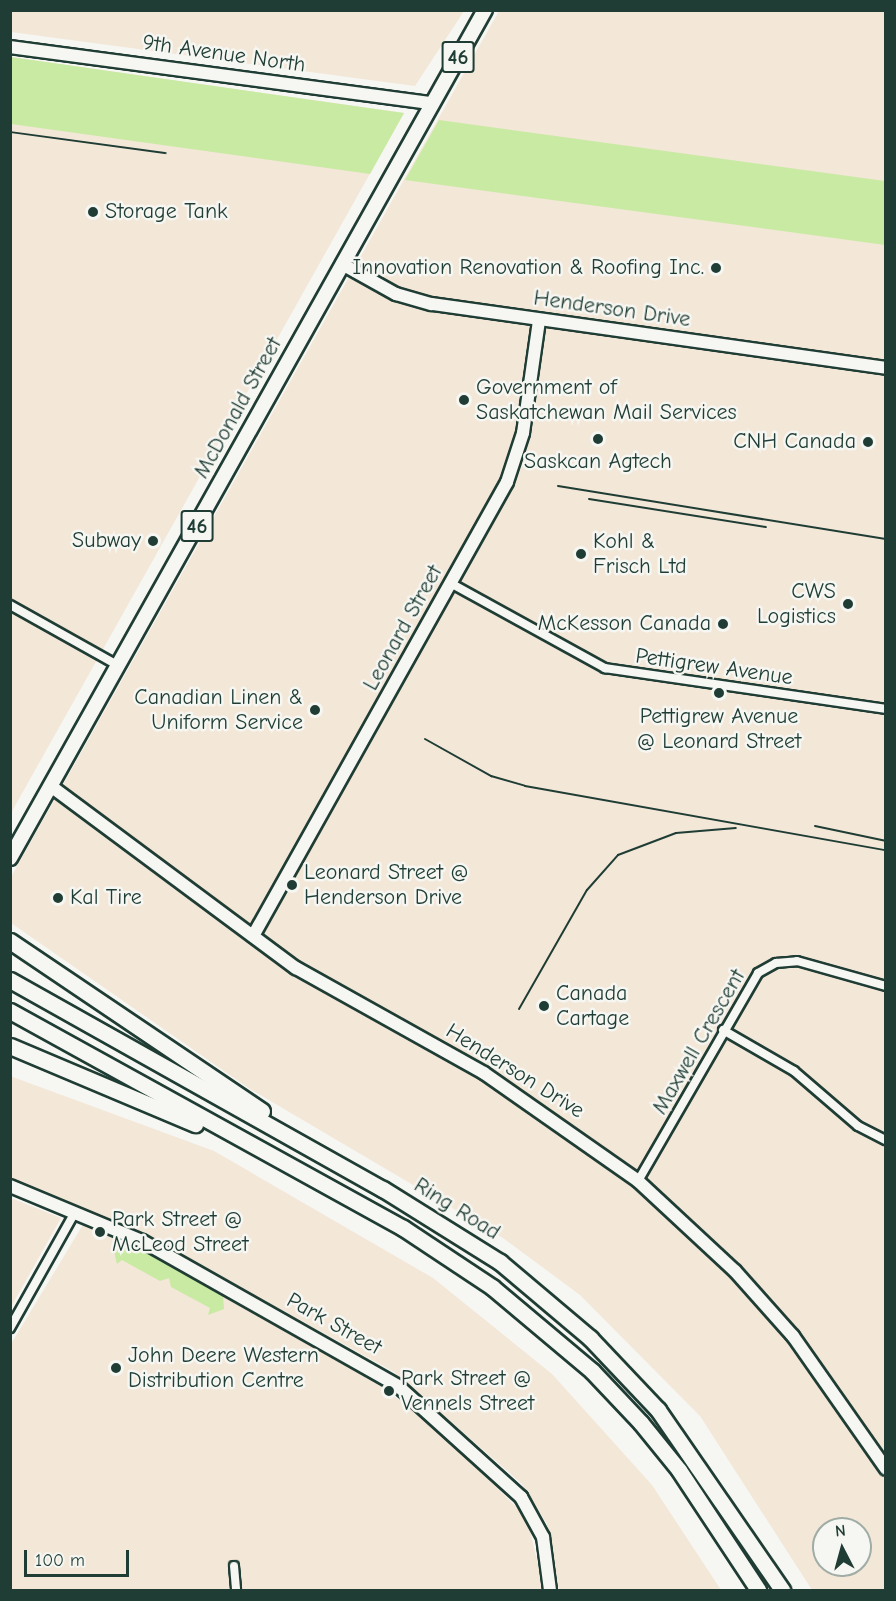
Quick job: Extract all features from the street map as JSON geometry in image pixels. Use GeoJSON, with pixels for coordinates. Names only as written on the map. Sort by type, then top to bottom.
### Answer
{"type":"FeatureCollection","features":[{"type":"Feature","properties":{"kind":"highway"},"geometry":{"type":"LineString","coordinates":[[12,941],[383,1189]]}},
{"type":"Feature","properties":{"kind":"highway","name":"Ring Road"},"geometry":{"type":"LineString","coordinates":[[10,980],[383,1189],[500,1262],[590,1338],[658,1410],[783,1590]]}},
{"type":"Feature","properties":{"kind":"highway","name":"Ring Road"},"geometry":{"type":"LineString","coordinates":[[10,1011],[294,1169],[464,1267],[592,1371],[679,1470],[758,1590]]}},
{"type":"Feature","properties":{"kind":"highway"},"geometry":{"type":"LineString","coordinates":[[10,1046],[294,1169]]}},
{"type":"Feature","properties":{"kind":"main road","name":"McDonald Street"},"geometry":{"type":"LineString","coordinates":[[10,858],[485,10]]}},
{"type":"Feature","properties":{"kind":"street","name":"9th Avenue North"},"geometry":{"type":"LineString","coordinates":[[10,47],[431,103]]}},
{"type":"Feature","properties":{"kind":"street","name":"Henderson Drive"},"geometry":{"type":"LineString","coordinates":[[342,264],[396,294],[538,321],[885,368]]}},
{"type":"Feature","properties":{"kind":"street","name":"Leonard Street"},"geometry":{"type":"LineString","coordinates":[[252,936],[452,584],[516,460],[538,321]]}},
{"type":"Feature","properties":{"kind":"street","name":"Pettigrew Avenue"},"geometry":{"type":"LineString","coordinates":[[452,584],[605,668],[885,709]]}},
{"type":"Feature","properties":{"kind":"street"},"geometry":{"type":"LineString","coordinates":[[10,605],[119,666]]}},
{"type":"Feature","properties":{"kind":"street","name":"Henderson Drive"},"geometry":{"type":"LineString","coordinates":[[51,787],[296,968],[484,1073],[638,1181],[735,1271],[793,1336],[885,1469]]}},
{"type":"Feature","properties":{"kind":"street","name":"Maxwell Crescent"},"geometry":{"type":"LineString","coordinates":[[638,1181],[751,979],[776,963],[797,961],[885,986]]}},
{"type":"Feature","properties":{"kind":"street"},"geometry":{"type":"LineString","coordinates":[[723,1030],[794,1071],[858,1126],[885,1140]]}},
{"type":"Feature","properties":{"kind":"street","name":"Park Street"},"geometry":{"type":"LineString","coordinates":[[10,1186],[142,1241],[398,1386],[521,1497],[543,1537],[550,1590]]}},
{"type":"Feature","properties":{"kind":"street"},"geometry":{"type":"LineString","coordinates":[[10,1328],[75,1212]]}},
{"type":"Feature","properties":{"kind":"street"},"geometry":{"type":"LineString","coordinates":[[234,1566],[236,1590]]}},
{"type":"Feature","properties":{"kind":"shaded area"},"geometry":{"type":"Polygon","coordinates":[[[11,10],[464,11],[415,86],[11,32],[11,10]]]}},
{"type":"Feature","properties":{"kind":"shaded area"},"geometry":{"type":"Polygon","coordinates":[[[499,11],[885,11],[885,1590],[812,1590],[700,1416],[580,1295],[503,1238],[250,1089],[11,923],[11,877],[499,11]]]}},
{"type":"Feature","properties":{"kind":"shaded area"},"geometry":{"type":"Polygon","coordinates":[[[11,57],[404,113],[11,813],[11,57]]]}},
{"type":"Feature","properties":{"kind":"shaded area"},"geometry":{"type":"Polygon","coordinates":[[[10,1076],[214,1151],[433,1278],[552,1374],[652,1485],[721,1590],[559,1590],[547,1524],[522,1484],[394,1372],[159,1242],[11,1181],[10,1076]]]}},
{"type":"Feature","properties":{"kind":"shaded area"},"geometry":{"type":"Polygon","coordinates":[[[11,1198],[61,1218],[11,1307],[11,1198]]]}},
{"type":"Feature","properties":{"kind":"shaded area"},"geometry":{"type":"Polygon","coordinates":[[[84,1223],[128,1241],[378,1383],[454,1444],[527,1518],[544,1590],[11,1590],[11,1344],[84,1223]]]}},
{"type":"Feature","properties":{"kind":"green space"},"geometry":{"type":"Polygon","coordinates":[[[11,57],[404,113],[370,174],[11,124],[11,57]]]}},
{"type":"Feature","properties":{"kind":"green space"},"geometry":{"type":"Polygon","coordinates":[[[439,120],[885,181],[885,245],[405,180],[439,120]]]}},
{"type":"Feature","properties":{"kind":"green space"},"geometry":{"type":"Polygon","coordinates":[[[128,1241],[223,1295],[224,1309],[208,1315],[210,1308],[171,1287],[169,1278],[160,1281],[122,1260],[117,1264],[113,1247],[128,1241]]]}},
{"type":"Feature","properties":{"kind":"railway"},"geometry":{"type":"LineString","coordinates":[[10,132],[166,153]]}},
{"type":"Feature","properties":{"kind":"railway"},"geometry":{"type":"LineString","coordinates":[[558,486],[886,539]]}},
{"type":"Feature","properties":{"kind":"railway"},"geometry":{"type":"LineString","coordinates":[[589,499],[766,527]]}},
{"type":"Feature","properties":{"kind":"railway"},"geometry":{"type":"LineString","coordinates":[[425,739],[491,776],[525,786],[886,850]]}},
{"type":"Feature","properties":{"kind":"railway"},"geometry":{"type":"LineString","coordinates":[[815,826],[886,841]]}},
{"type":"Feature","properties":{"kind":"railway"},"geometry":{"type":"LineString","coordinates":[[519,1009],[587,890],[618,855],[676,833],[736,828]]}},
{"type":"Feature","properties":{"kind":"place","name":"Storage Tank"},"geometry":{"type":"Point","coordinates":[93,212]}},
{"type":"Feature","properties":{"kind":"place","name":"Innovation Renovation & Roofing Inc."},"geometry":{"type":"Point","coordinates":[716,268]}},
{"type":"Feature","properties":{"kind":"place","name":"Government of Saskatchewan Mail Services"},"geometry":{"type":"Point","coordinates":[464,400]}},
{"type":"Feature","properties":{"kind":"place","name":"Saskcan Agtech"},"geometry":{"type":"Point","coordinates":[598,439]}},
{"type":"Feature","properties":{"kind":"place","name":"CNH Canada"},"geometry":{"type":"Point","coordinates":[868,442]}},
{"type":"Feature","properties":{"kind":"place","name":"Subway"},"geometry":{"type":"Point","coordinates":[153,541]}},
{"type":"Feature","properties":{"kind":"place","name":"Kohl & Frisch Ltd"},"geometry":{"type":"Point","coordinates":[581,554]}},
{"type":"Feature","properties":{"kind":"place","name":"CWS Logistics"},"geometry":{"type":"Point","coordinates":[848,604]}},
{"type":"Feature","properties":{"kind":"place","name":"McKesson Canada"},"geometry":{"type":"Point","coordinates":[723,624]}},
{"type":"Feature","properties":{"kind":"place","name":"Pettigrew Avenue @ Leonard Street"},"geometry":{"type":"Point","coordinates":[719,693]}},
{"type":"Feature","properties":{"kind":"place","name":"Canadian Linen & Uniform Service"},"geometry":{"type":"Point","coordinates":[315,710]}},
{"type":"Feature","properties":{"kind":"place","name":"Leonard Street @ Henderson Drive"},"geometry":{"type":"Point","coordinates":[292,885]}},
{"type":"Feature","properties":{"kind":"place","name":"Kal Tire"},"geometry":{"type":"Point","coordinates":[58,898]}},
{"type":"Feature","properties":{"kind":"place","name":"Canada Cartage"},"geometry":{"type":"Point","coordinates":[544,1006]}},
{"type":"Feature","properties":{"kind":"place","name":"Park Street @ McLeod Street"},"geometry":{"type":"Point","coordinates":[100,1232]}},
{"type":"Feature","properties":{"kind":"place","name":"John Deere Western Distribution Centre"},"geometry":{"type":"Point","coordinates":[116,1368]}},
{"type":"Feature","properties":{"kind":"place","name":"Park Street @ Vennels Street"},"geometry":{"type":"Point","coordinates":[389,1391]}}]}
